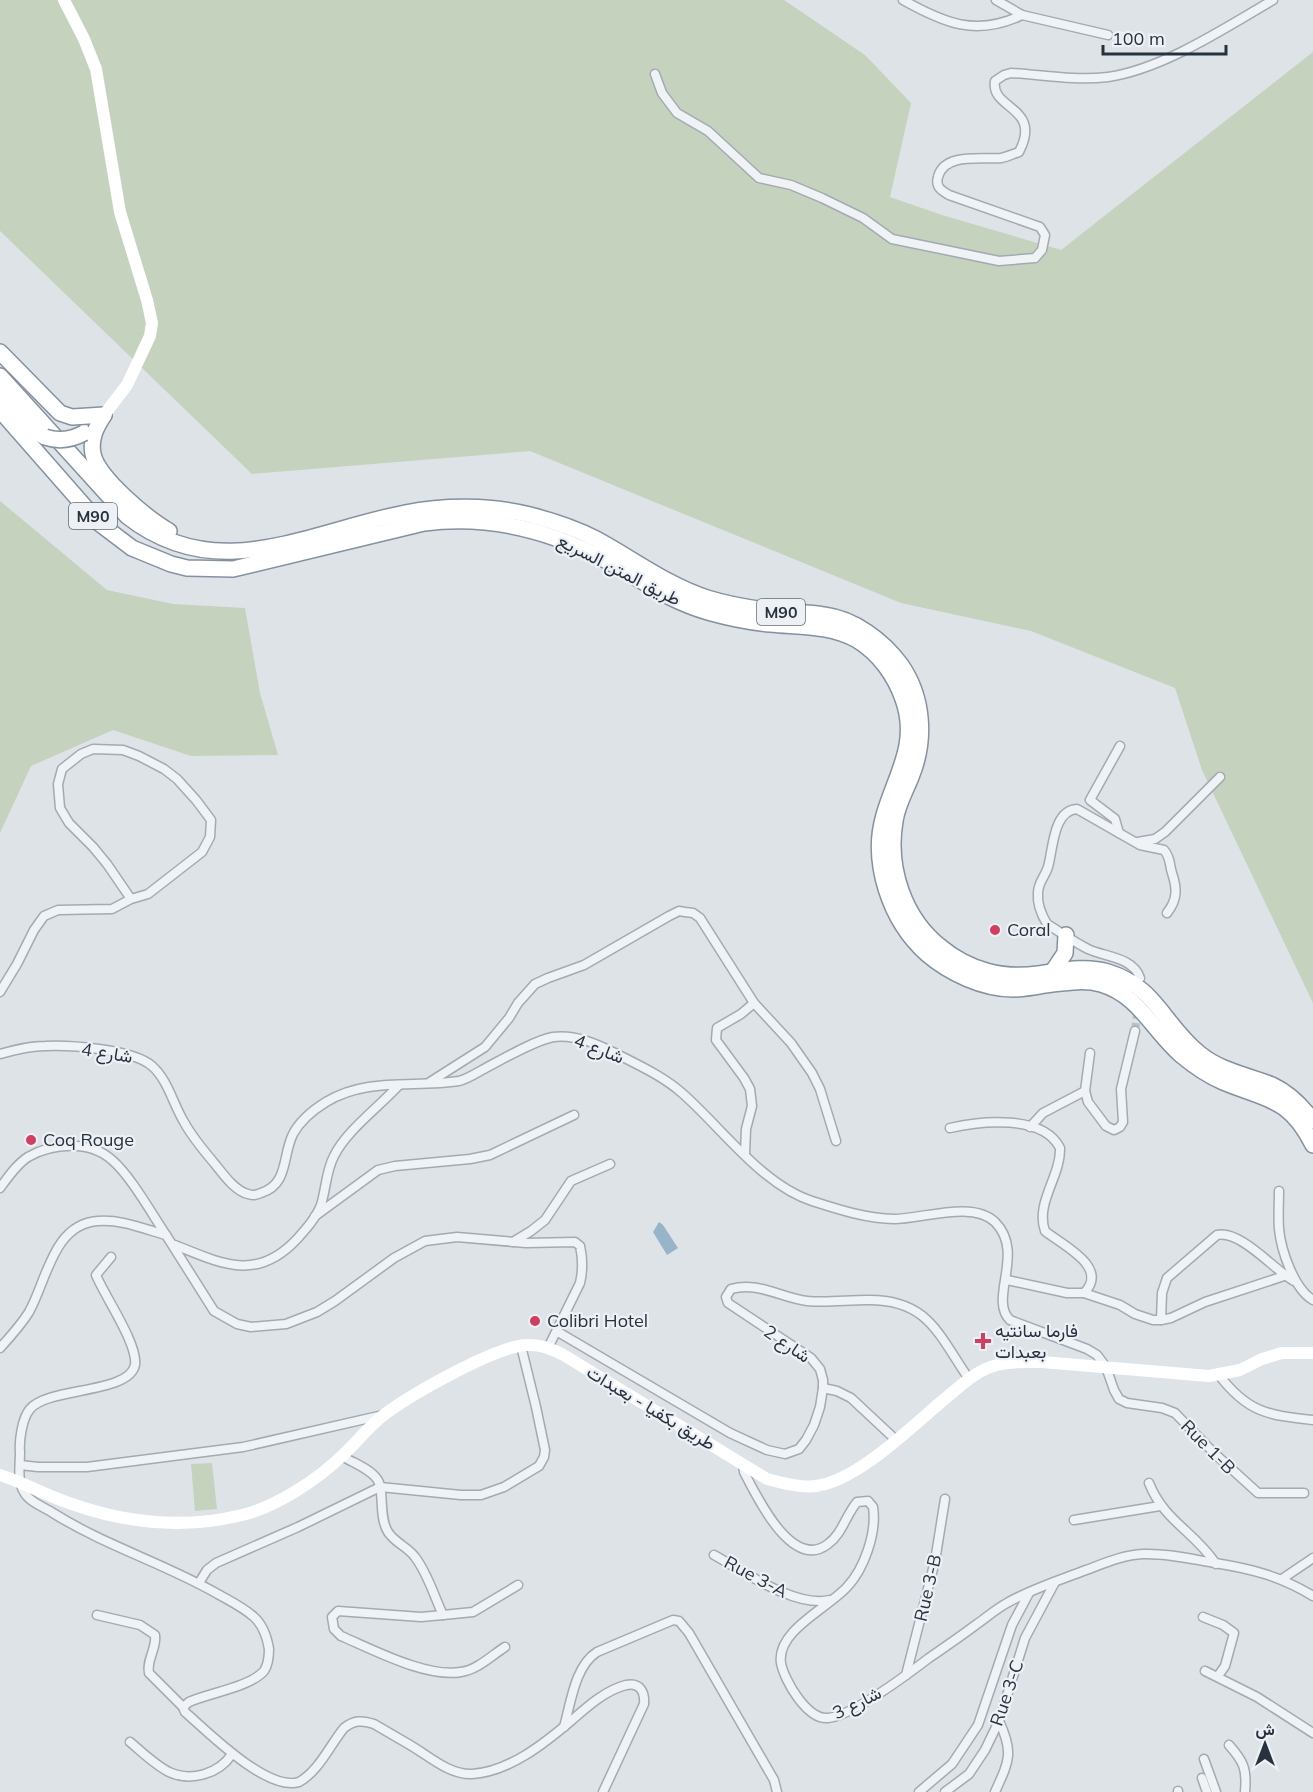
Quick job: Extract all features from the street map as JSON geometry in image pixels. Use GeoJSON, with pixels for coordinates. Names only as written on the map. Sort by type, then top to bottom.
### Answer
{"type":"FeatureCollection","features":[{"type":"Feature","properties":{"kind":"highway"},"geometry":{"type":"LineString","coordinates":[[0,352],[60,413],[95,425]]}},
{"type":"Feature","properties":{"kind":"highway","name":"طريق المتن السريع"},"geometry":{"type":"LineString","coordinates":[[0,376],[127,516],[142,528],[164,539],[197,550],[240,552],[281,545],[416,511],[453,508],[502,509],[541,518],[581,532],[659,577],[706,597],[760,609],[826,615],[855,625],[882,643],[903,667],[918,705],[921,724],[920,748],[899,806],[894,834],[896,875],[902,895],[914,917],[934,942],[953,957],[989,972],[1012,975],[1082,969],[1103,970],[1131,982],[1152,999],[1196,1052],[1226,1070],[1273,1086],[1302,1107],[1313,1121]]}},
{"type":"Feature","properties":{"kind":"highway"},"geometry":{"type":"LineString","coordinates":[[0,392],[33,430],[52,440],[67,440],[95,425]]}},
{"type":"Feature","properties":{"kind":"highway","name":"طريق المتن السريع"},"geometry":{"type":"LineString","coordinates":[[0,410],[99,522],[132,548],[171,564],[187,568],[233,569],[424,523],[488,522],[553,536],[607,561],[658,592],[704,611],[736,620],[825,629],[857,640],[872,651],[891,674],[907,712],[908,749],[883,819],[880,862],[897,915],[926,953],[959,975],[998,987],[1015,989],[1084,981],[1111,988],[1136,1003],[1169,1045],[1201,1071],[1223,1082],[1269,1097],[1283,1107],[1298,1120],[1313,1145]]}},
{"type":"Feature","properties":{"kind":"highway"},"geometry":{"type":"LineString","coordinates":[[95,425],[92,447],[95,461],[120,492],[159,525],[218,552]]}},
{"type":"Feature","properties":{"kind":"highway"},"geometry":{"type":"LineString","coordinates":[[1053,971],[1065,953],[1066,935]]}},
{"type":"Feature","properties":{"kind":"main road"},"geometry":{"type":"LineString","coordinates":[[64,0],[96,69],[120,212],[152,323],[150,336],[127,385],[95,425]]}},
{"type":"Feature","properties":{"kind":"main road","name":"طريق بكفيا - بعبدات"},"geometry":{"type":"LineString","coordinates":[[0,1475],[70,1504],[117,1518],[153,1522],[196,1522],[232,1517],[265,1508],[290,1495],[342,1456],[385,1415],[474,1363],[521,1346],[534,1345],[562,1354],[767,1479],[817,1486],[854,1473],[969,1379],[996,1365],[1042,1362],[1187,1376],[1220,1375],[1282,1353],[1313,1353]]}},
{"type":"Feature","properties":{"kind":"street"},"geometry":{"type":"LineString","coordinates":[[903,0],[934,17],[956,25],[1006,22],[1022,15]]}},
{"type":"Feature","properties":{"kind":"street"},"geometry":{"type":"LineString","coordinates":[[996,0],[1022,15],[1108,35]]}},
{"type":"Feature","properties":{"kind":"street"},"geometry":{"type":"LineString","coordinates":[[655,74],[662,93],[677,112],[708,131],[759,178],[791,185],[822,198],[863,218],[892,239],[990,261],[1027,259],[1035,258],[1042,250],[1045,235],[1040,227],[949,195],[939,188],[938,184],[938,175],[943,168],[953,162],[964,159],[1002,158],[1019,152],[1026,138],[1025,124],[995,91],[995,81],[1004,75],[1011,74],[1088,78],[1126,74],[1188,48],[1273,0]]}},
{"type":"Feature","properties":{"kind":"street"},"geometry":{"type":"LineString","coordinates":[[1119,833],[1115,819],[1090,800],[1120,746]]}},
{"type":"Feature","properties":{"kind":"street"},"geometry":{"type":"LineString","coordinates":[[0,992],[44,916],[58,909],[112,909],[131,899],[148,894],[202,852],[210,837],[211,820],[177,778],[139,756],[123,750],[93,749],[81,754],[62,769],[58,784],[60,808],[69,823],[107,864],[131,899]]}},
{"type":"Feature","properties":{"kind":"street"},"geometry":{"type":"LineString","coordinates":[[1136,843],[1155,839],[1165,832],[1220,777]]}},
{"type":"Feature","properties":{"kind":"street"},"geometry":{"type":"LineString","coordinates":[[1140,978],[1128,963],[1091,950],[1047,924],[1044,918],[1038,904],[1037,890],[1048,870],[1052,845],[1062,817],[1067,811],[1077,809],[1136,843],[1159,848],[1168,855],[1177,893],[1167,913]]}},
{"type":"Feature","properties":{"kind":"street"},"geometry":{"type":"LineString","coordinates":[[429,1082],[485,1047],[535,984],[584,965],[663,918],[679,911],[693,913],[700,918],[754,1003],[791,1042],[812,1073],[820,1089],[836,1141]]}},
{"type":"Feature","properties":{"kind":"street"},"geometry":{"type":"LineString","coordinates":[[745,1154],[746,1129],[752,1106],[751,1095],[744,1078],[716,1040],[715,1033],[718,1026],[737,1017],[754,1003]]}},
{"type":"Feature","properties":{"kind":"street"},"geometry":{"type":"LineString","coordinates":[[1090,1053],[1085,1091],[1088,1102],[1106,1126],[1114,1130],[1120,1126],[1123,1113],[1121,1089],[1135,1031]]}},
{"type":"Feature","properties":{"kind":"street","name":"شارع 4"},"geometry":{"type":"LineString","coordinates":[[0,1054],[46,1046],[125,1053],[139,1057],[153,1067],[162,1078],[185,1124],[209,1157],[234,1186],[254,1195],[268,1191],[278,1183],[294,1133],[307,1116],[334,1098],[372,1085],[462,1081],[541,1041],[553,1037],[579,1039],[619,1055],[679,1090],[745,1154],[793,1193],[863,1215],[893,1219],[960,1212],[988,1216],[998,1226],[1006,1243],[1007,1280],[1003,1290],[1002,1304],[1005,1316],[1016,1323],[1088,1349],[1097,1355],[1106,1367]]}},
{"type":"Feature","properties":{"kind":"street"},"geometry":{"type":"LineString","coordinates":[[174,1245],[214,1261],[235,1264],[262,1264],[286,1250],[315,1217],[321,1206],[333,1157],[341,1144],[399,1085]]}},
{"type":"Feature","properties":{"kind":"street"},"geometry":{"type":"LineString","coordinates":[[1030,1126],[1043,1113],[1085,1091]]}},
{"type":"Feature","properties":{"kind":"street"},"geometry":{"type":"LineString","coordinates":[[315,1217],[378,1170],[395,1166],[470,1160],[490,1155],[574,1115]]}},
{"type":"Feature","properties":{"kind":"street"},"geometry":{"type":"LineString","coordinates":[[950,1128],[996,1122],[1030,1126],[1052,1137],[1060,1148],[1042,1219],[1045,1231],[1080,1257],[1088,1266],[1091,1279],[1089,1288],[1084,1293]]}},
{"type":"Feature","properties":{"kind":"street"},"geometry":{"type":"LineString","coordinates":[[0,1188],[26,1158],[39,1152],[66,1146],[86,1147],[111,1159],[124,1173],[174,1245],[214,1311],[237,1324],[251,1327],[286,1324],[317,1312],[394,1258],[425,1241],[457,1237],[513,1242],[572,1242],[580,1246],[583,1266],[580,1283],[558,1332],[548,1348]]}},
{"type":"Feature","properties":{"kind":"street"},"geometry":{"type":"LineString","coordinates":[[513,1242],[531,1232],[545,1220],[571,1181],[610,1164]]}},
{"type":"Feature","properties":{"kind":"street"},"geometry":{"type":"LineString","coordinates":[[1279,1191],[1279,1230],[1294,1281]]}},
{"type":"Feature","properties":{"kind":"street"},"geometry":{"type":"LineString","coordinates":[[0,1348],[28,1312],[56,1251],[74,1229],[96,1221],[114,1221],[166,1235]]}},
{"type":"Feature","properties":{"kind":"street"},"geometry":{"type":"LineString","coordinates":[[1161,1320],[1162,1293],[1167,1278],[1217,1235],[1227,1234],[1261,1253],[1313,1300]]}},
{"type":"Feature","properties":{"kind":"street"},"geometry":{"type":"LineString","coordinates":[[111,1257],[96,1275],[131,1343],[135,1358],[134,1368],[129,1374],[114,1382],[84,1391],[48,1397],[29,1409],[21,1430],[20,1482],[27,1497],[65,1520],[199,1583],[255,1617],[265,1632],[269,1654],[264,1671],[255,1677],[197,1698],[183,1707]]}},
{"type":"Feature","properties":{"kind":"street"},"geometry":{"type":"LineString","coordinates":[[1007,1280],[1067,1293],[1084,1293],[1120,1305],[1135,1314],[1161,1320],[1171,1318],[1214,1299],[1284,1276]]}},
{"type":"Feature","properties":{"kind":"street","name":"شارع 2"},"geometry":{"type":"LineString","coordinates":[[824,1388],[820,1370],[813,1360],[728,1304],[726,1297],[731,1289],[750,1286],[807,1301],[880,1300],[904,1304],[928,1320],[969,1379]]}},
{"type":"Feature","properties":{"kind":"street"},"geometry":{"type":"LineString","coordinates":[[558,1332],[730,1432],[775,1453],[793,1452],[806,1440],[814,1425],[824,1388],[846,1394],[896,1440]]}},
{"type":"Feature","properties":{"kind":"street"},"geometry":{"type":"LineString","coordinates":[[199,1583],[207,1570],[216,1563],[298,1527],[380,1487],[481,1495],[504,1487],[539,1466],[545,1450],[521,1346]]}},
{"type":"Feature","properties":{"kind":"street","name":"Rue 1-B"},"geometry":{"type":"LineString","coordinates":[[1106,1367],[1113,1390],[1119,1399],[1127,1403],[1162,1408],[1175,1413],[1214,1454],[1258,1494],[1304,1493]]}},
{"type":"Feature","properties":{"kind":"street"},"geometry":{"type":"LineString","coordinates":[[1220,1375],[1239,1398],[1249,1406],[1281,1417],[1313,1420]]}},
{"type":"Feature","properties":{"kind":"street"},"geometry":{"type":"LineString","coordinates":[[20,1465],[87,1467],[243,1447],[385,1415]]}},
{"type":"Feature","properties":{"kind":"street"},"geometry":{"type":"LineString","coordinates":[[342,1456],[379,1480],[383,1520],[388,1533],[414,1555],[443,1615]]}},
{"type":"Feature","properties":{"kind":"street","name":"شارع 3"},"geometry":{"type":"LineString","coordinates":[[743,1465],[744,1472],[764,1512],[791,1541],[800,1547],[816,1549],[828,1545],[857,1503],[864,1500],[872,1503],[874,1514],[871,1539],[853,1579],[834,1599],[792,1633],[781,1650],[781,1665],[791,1688],[807,1709],[820,1717],[836,1716],[858,1706],[906,1676],[1006,1604],[1029,1592],[1123,1557],[1159,1554],[1260,1572],[1282,1579],[1313,1596]]}},
{"type":"Feature","properties":{"kind":"street"},"geometry":{"type":"LineString","coordinates":[[1149,1483],[1160,1506],[1203,1546],[1216,1564]]}},
{"type":"Feature","properties":{"kind":"street","name":"Rue 3-B"},"geometry":{"type":"LineString","coordinates":[[906,1676],[935,1561],[945,1500]]}},
{"type":"Feature","properties":{"kind":"street"},"geometry":{"type":"LineString","coordinates":[[1074,1520],[1160,1506]]}},
{"type":"Feature","properties":{"kind":"street","name":"Rue 3-A"},"geometry":{"type":"LineString","coordinates":[[714,1555],[791,1597],[820,1602],[834,1599]]}},
{"type":"Feature","properties":{"kind":"street"},"geometry":{"type":"LineString","coordinates":[[1282,1579],[1313,1558]]}},
{"type":"Feature","properties":{"kind":"street","name":"Rue 3-C"},"geometry":{"type":"LineString","coordinates":[[945,1792],[969,1774],[985,1750],[999,1721],[1025,1638],[1055,1582]]}},
{"type":"Feature","properties":{"kind":"street"},"geometry":{"type":"LineString","coordinates":[[505,1647],[479,1665],[462,1672],[436,1671],[412,1666],[341,1636],[333,1629],[332,1617],[338,1611],[421,1617],[473,1612],[518,1585]]}},
{"type":"Feature","properties":{"kind":"street","name":"Rue 3-C"},"geometry":{"type":"LineString","coordinates":[[919,1792],[952,1764],[978,1725],[1012,1625],[1029,1592]]}},
{"type":"Feature","properties":{"kind":"street"},"geometry":{"type":"LineString","coordinates":[[97,1615],[125,1620],[150,1631],[154,1635],[155,1647],[148,1666],[149,1673],[183,1707],[185,1712],[254,1773],[269,1781],[298,1783]]}},
{"type":"Feature","properties":{"kind":"street"},"geometry":{"type":"LineString","coordinates":[[1203,1617],[1223,1625],[1234,1633],[1225,1666],[1218,1676]]}},
{"type":"Feature","properties":{"kind":"street"},"geometry":{"type":"LineString","coordinates":[[563,1727],[582,1670],[590,1657],[673,1620],[679,1621],[689,1633],[768,1771],[777,1792]]}},
{"type":"Feature","properties":{"kind":"street"},"geometry":{"type":"LineString","coordinates":[[1205,1671],[1257,1697],[1313,1733]]}},
{"type":"Feature","properties":{"kind":"street"},"geometry":{"type":"LineString","coordinates":[[291,1792],[311,1773],[344,1728],[355,1721],[362,1720],[374,1724],[449,1769],[471,1774],[494,1770],[509,1763],[553,1736],[596,1701],[615,1689],[634,1684],[644,1692],[644,1704],[603,1792]]}},
{"type":"Feature","properties":{"kind":"street"},"geometry":{"type":"LineString","coordinates":[[994,1792],[1007,1766],[1009,1753],[1007,1738],[999,1721]]}},
{"type":"Feature","properties":{"kind":"street"},"geometry":{"type":"LineString","coordinates":[[130,1742],[170,1772],[192,1776],[220,1769],[232,1754]]}},
{"type":"Feature","properties":{"kind":"street"},"geometry":{"type":"LineString","coordinates":[[1229,1745],[1240,1758],[1245,1769],[1245,1792]]}},
{"type":"Feature","properties":{"kind":"street"},"geometry":{"type":"LineString","coordinates":[[1204,1759],[1216,1792]]}},
{"type":"Feature","properties":{"kind":"street"},"geometry":{"type":"LineString","coordinates":[[1202,1778],[1207,1792]]}},
{"type":"Feature","properties":{"kind":"green space"},"geometry":{"type":"Polygon","coordinates":[[[0,0],[784,0],[865,55],[911,103],[890,197],[1061,250],[1313,52],[1313,1003],[1202,770],[1175,688],[1031,631],[901,603],[530,451],[252,474],[0,231],[0,0]]]}},
{"type":"Feature","properties":{"kind":"green space"},"geometry":{"type":"Polygon","coordinates":[[[0,501],[107,590],[173,604],[245,608],[260,693],[278,755],[191,756],[113,730],[31,766],[0,833],[0,501]]]}},
{"type":"Feature","properties":{"kind":"green space"},"geometry":{"type":"Polygon","coordinates":[[[212,1463],[217,1509],[195,1511],[191,1464],[212,1463]]]}},
{"type":"Feature","properties":{"kind":"water"},"geometry":{"type":"Polygon","coordinates":[[[659,1222],[678,1248],[667,1255],[653,1232],[659,1222]]]}},
{"type":"Feature","properties":{"kind":"tunnel"},"geometry":{"type":"LineString","coordinates":[[1135,1031],[1138,1007]]}},
{"type":"Feature","properties":{"kind":"place","name":"Coral"},"geometry":{"type":"Point","coordinates":[995,930]}},
{"type":"Feature","properties":{"kind":"place","name":"Coq Rouge"},"geometry":{"type":"Point","coordinates":[31,1140]}},
{"type":"Feature","properties":{"kind":"place","name":"Colibri Hotel"},"geometry":{"type":"Point","coordinates":[535,1321]}},
{"type":"Feature","properties":{"kind":"place","name":"فارما سانتيه بعبدات"},"geometry":{"type":"Point","coordinates":[983,1341]}}]}
